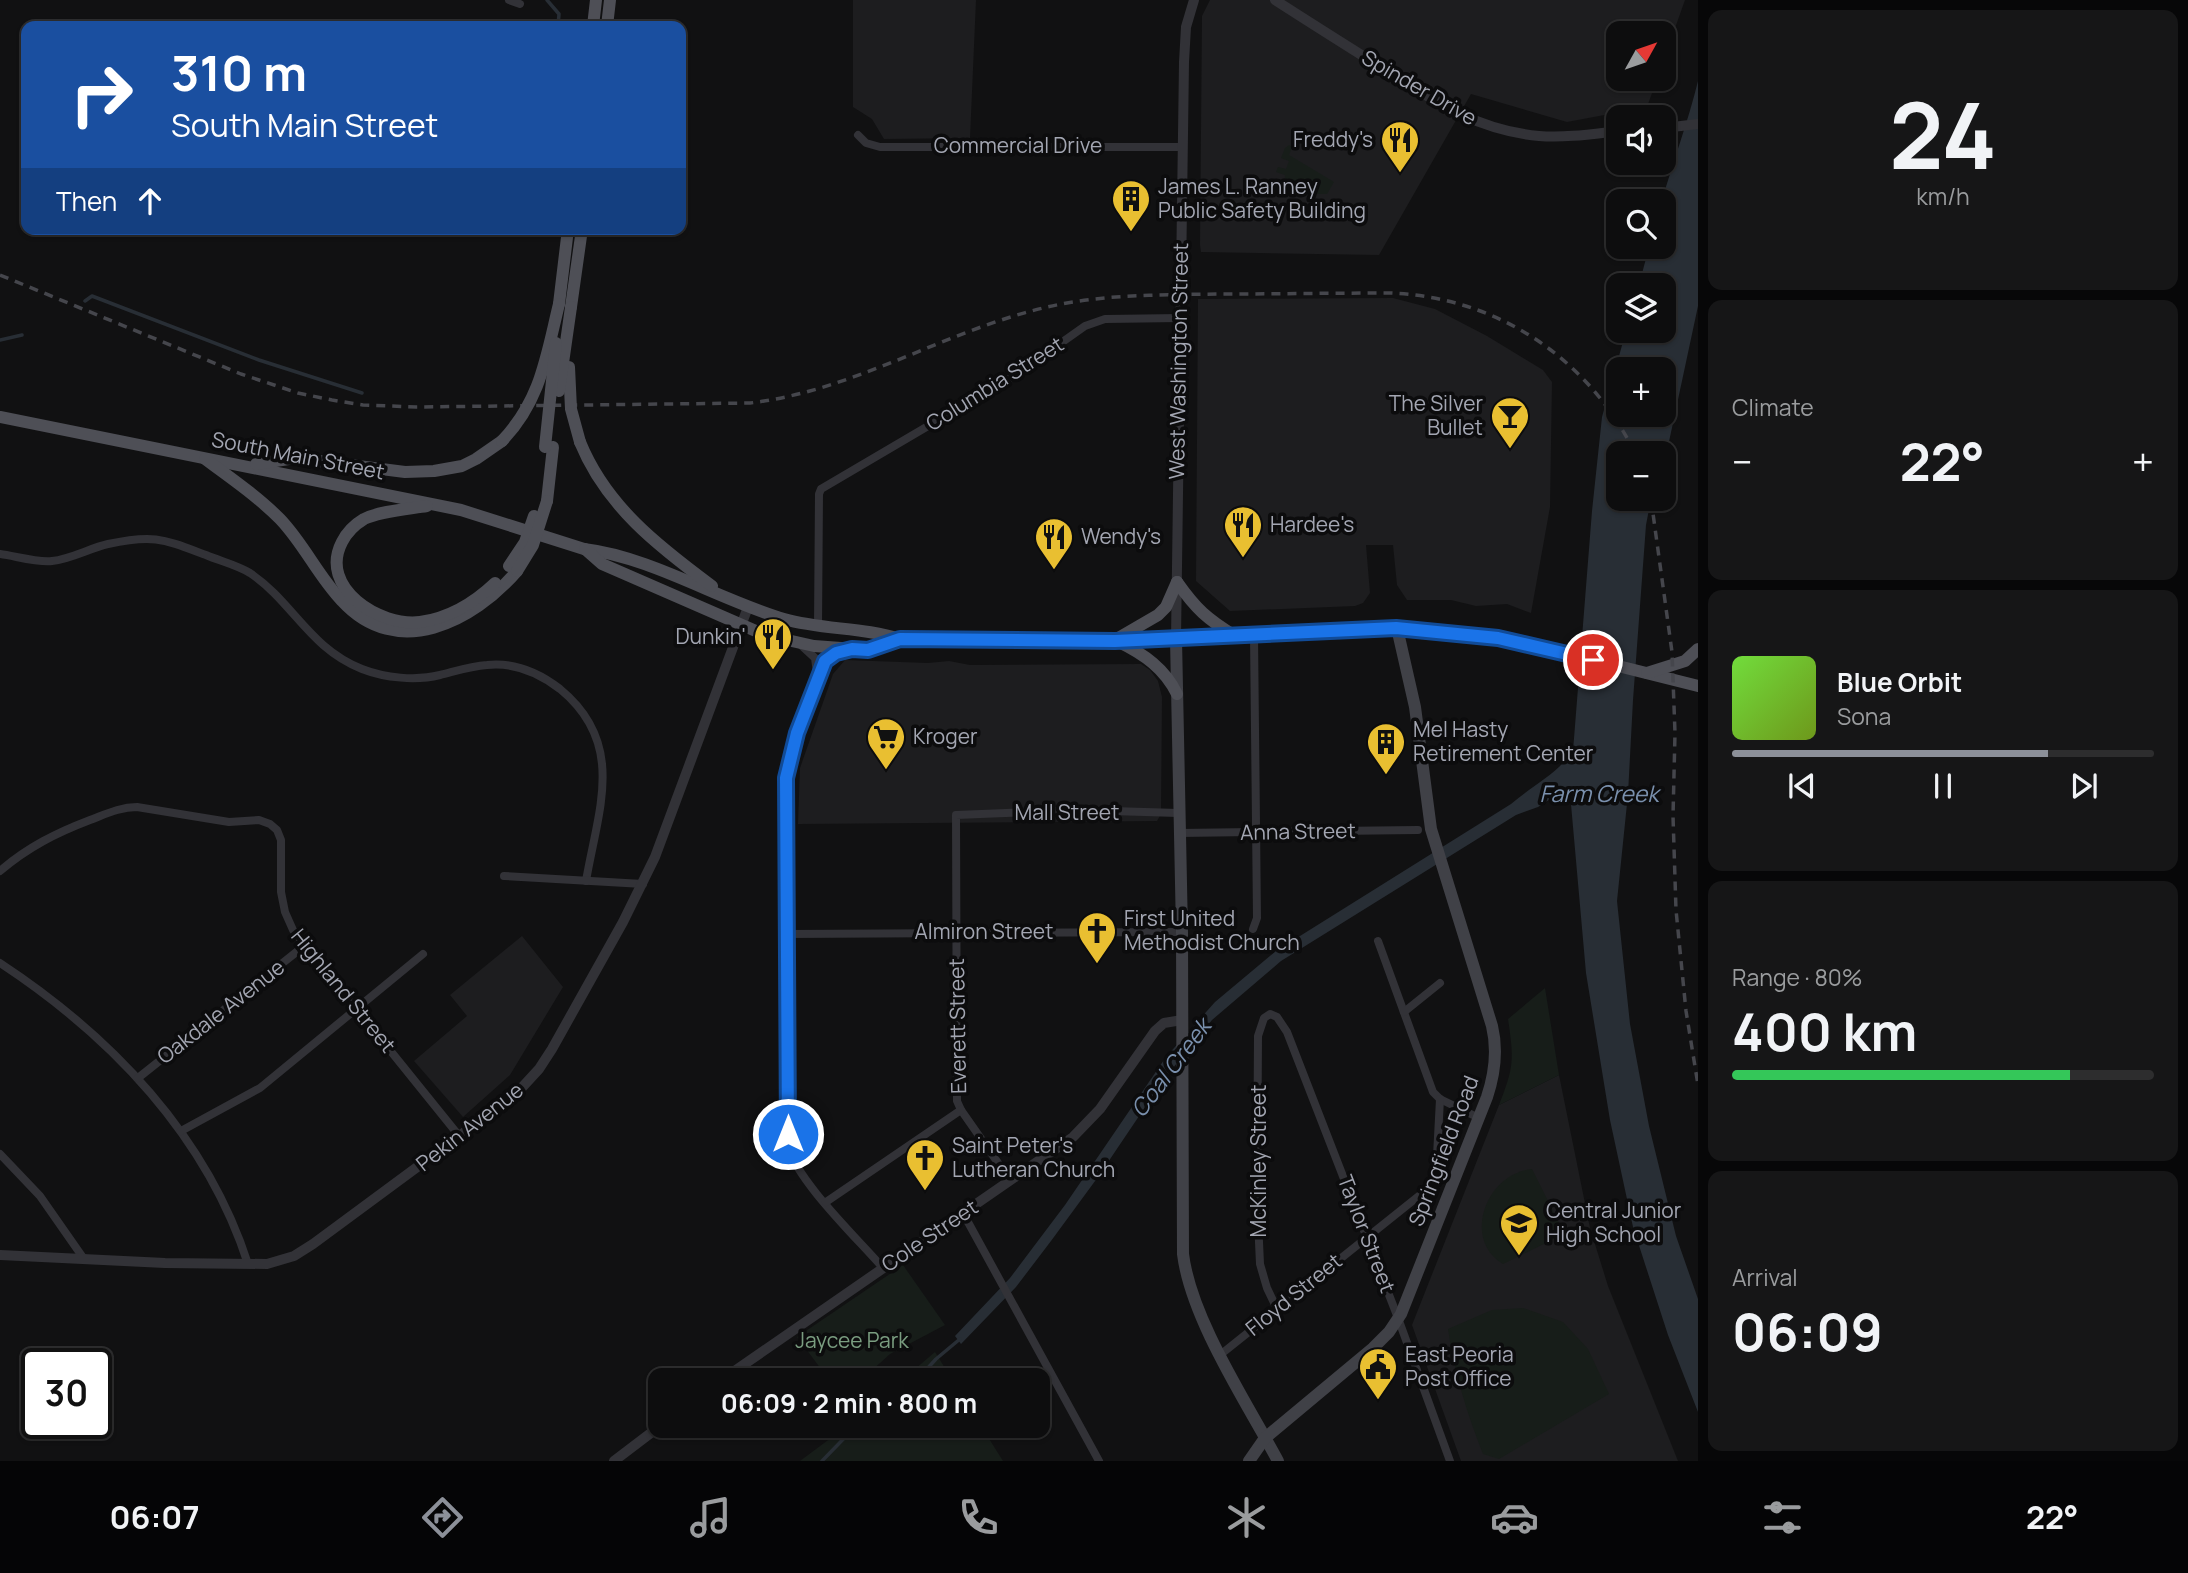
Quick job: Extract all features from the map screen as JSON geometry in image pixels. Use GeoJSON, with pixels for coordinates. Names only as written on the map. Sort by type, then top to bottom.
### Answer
{"type":"FeatureCollection","features":[{"type":"Feature","properties":{"kind":"main road"},"geometry":{"type":"LineString","coordinates":[[594,21],[596,0]]}},
{"type":"Feature","properties":{"kind":"main road"},"geometry":{"type":"LineString","coordinates":[[608,21],[611,0]]}},
{"type":"Feature","properties":{"kind":"main road"},"geometry":{"type":"LineString","coordinates":[[202,457],[281,520],[331,588],[347,606],[366,620],[384,627],[416,631],[452,622],[492,597],[513,569],[542,500],[565,306],[568,235]]}},
{"type":"Feature","properties":{"kind":"main road"},"geometry":{"type":"LineString","coordinates":[[245,465],[295,458],[405,472],[434,471],[469,463],[502,441],[517,425],[533,398],[565,306],[581,235]]}},
{"type":"Feature","properties":{"kind":"main road"},"geometry":{"type":"LineString","coordinates":[[565,306],[570,396],[580,442],[597,477],[649,538],[726,597]]}},
{"type":"Feature","properties":{"kind":"main road","name":"South Main Street"},"geometry":{"type":"LineString","coordinates":[[0,417],[433,504],[510,524],[584,549],[604,551],[748,607],[818,627],[881,633],[900,639],[1115,641],[1396,628],[1498,638],[1698,686]]}},
{"type":"Feature","properties":{"kind":"main road"},"geometry":{"type":"LineString","coordinates":[[433,504],[372,516],[346,534],[337,553],[337,567],[345,588],[361,604],[378,615],[395,620],[421,622],[471,603],[513,569]]}},
{"type":"Feature","properties":{"kind":"main road","name":"South Main Street"},"geometry":{"type":"LineString","coordinates":[[584,549],[602,564],[754,631],[790,641],[868,650],[900,639]]}},
{"type":"Feature","properties":{"kind":"main road"},"geometry":{"type":"LineString","coordinates":[[1177,582],[1192,604],[1207,618],[1237,636]]}},
{"type":"Feature","properties":{"kind":"main road"},"geometry":{"type":"LineString","coordinates":[[1115,641],[1166,607],[1177,582]]}},
{"type":"Feature","properties":{"kind":"main road","name":"Springfield Road"},"geometry":{"type":"LineString","coordinates":[[1249,1461],[1265,1438],[1373,1348],[1398,1318],[1415,1284],[1495,1069],[1495,1039],[1436,849],[1426,799],[1415,706],[1396,628]]}},
{"type":"Feature","properties":{"kind":"main road"},"geometry":{"type":"LineString","coordinates":[[1177,639],[1182,932],[1183,1254],[1190,1285],[1220,1355],[1278,1461]]}},
{"type":"Feature","properties":{"kind":"main road"},"geometry":{"type":"LineString","coordinates":[[1115,641],[1134,649],[1157,666],[1177,694]]}},
{"type":"Feature","properties":{"kind":"main road"},"geometry":{"type":"LineString","coordinates":[[1647,674],[1685,661],[1698,649]]}},
{"type":"Feature","properties":{"kind":"street"},"geometry":{"type":"LineString","coordinates":[[509,0],[520,4]]}},
{"type":"Feature","properties":{"kind":"street","name":"West Washington Street"},"geometry":{"type":"LineString","coordinates":[[1177,639],[1186,27],[1194,0]]}},
{"type":"Feature","properties":{"kind":"street","name":"Spinder Drive"},"geometry":{"type":"LineString","coordinates":[[1275,0],[1436,102],[1468,119],[1538,136],[1606,132]]}},
{"type":"Feature","properties":{"kind":"street"},"geometry":{"type":"LineString","coordinates":[[1676,127],[1698,124]]}},
{"type":"Feature","properties":{"kind":"street","name":"Commercial Drive"},"geometry":{"type":"LineString","coordinates":[[858,135],[866,143],[880,147],[1183,147]]}},
{"type":"Feature","properties":{"kind":"street","name":"Columbia Street"},"geometry":{"type":"LineString","coordinates":[[818,627],[821,489],[1020,372],[1085,326],[1105,319],[1180,318]]}},
{"type":"Feature","properties":{"kind":"street"},"geometry":{"type":"LineString","coordinates":[[0,554],[48,562],[107,544],[140,538],[173,542],[247,572],[267,586],[309,634],[326,649],[361,669],[390,677],[437,676],[485,665],[513,665],[538,674],[563,691],[577,705],[597,735],[601,751],[604,777],[601,809],[586,881]]}},
{"type":"Feature","properties":{"kind":"street","name":"Pekin Avenue"},"geometry":{"type":"LineString","coordinates":[[0,1255],[276,1263],[303,1250],[516,1094],[539,1069],[643,884],[748,607]]}},
{"type":"Feature","properties":{"kind":"street"},"geometry":{"type":"LineString","coordinates":[[1253,929],[1257,918],[1254,635]]}},
{"type":"Feature","properties":{"kind":"street"},"geometry":{"type":"LineString","coordinates":[[790,641],[804,647],[815,658],[815,685]]}},
{"type":"Feature","properties":{"kind":"street"},"geometry":{"type":"LineString","coordinates":[[852,649],[836,653],[825,661],[793,746],[786,778],[788,1146],[799,1171],[883,1268]]}},
{"type":"Feature","properties":{"kind":"street","name":"Highland Street"},"geometry":{"type":"LineString","coordinates":[[0,872],[18,856],[51,835],[124,807],[229,822],[260,820],[274,827],[281,840],[282,902],[288,921],[304,946],[460,1137]]}},
{"type":"Feature","properties":{"kind":"street","name":"Mall Street"},"geometry":{"type":"LineString","coordinates":[[956,815],[1078,810],[1178,813]]}},
{"type":"Feature","properties":{"kind":"street","name":"Everett Street"},"geometry":{"type":"LineString","coordinates":[[956,815],[957,1091],[961,1110],[1010,1180]]}},
{"type":"Feature","properties":{"kind":"street","name":"Anna Street"},"geometry":{"type":"LineString","coordinates":[[1179,833],[1418,830]]}},
{"type":"Feature","properties":{"kind":"street"},"geometry":{"type":"LineString","coordinates":[[504,876],[643,884]]}},
{"type":"Feature","properties":{"kind":"street","name":"Almiron Street"},"geometry":{"type":"LineString","coordinates":[[787,934],[1182,932]]}},
{"type":"Feature","properties":{"kind":"street"},"geometry":{"type":"LineString","coordinates":[[1378,941],[1433,1092],[1440,1100],[1479,1118]]}},
{"type":"Feature","properties":{"kind":"street","name":"Oakdale Avenue"},"geometry":{"type":"LineString","coordinates":[[138,1078],[304,946]]}},
{"type":"Feature","properties":{"kind":"street"},"geometry":{"type":"LineString","coordinates":[[181,1131],[260,1088],[423,954]]}},
{"type":"Feature","properties":{"kind":"street"},"geometry":{"type":"LineString","coordinates":[[0,963],[76,1019],[138,1078],[202,1161],[239,1234],[248,1264]]}},
{"type":"Feature","properties":{"kind":"street"},"geometry":{"type":"LineString","coordinates":[[1404,1012],[1440,983]]}},
{"type":"Feature","properties":{"kind":"street","name":"Taylor Street"},"geometry":{"type":"LineString","coordinates":[[1270,1014],[1277,1017],[1287,1032],[1398,1318],[1450,1461]]}},
{"type":"Feature","properties":{"kind":"street","name":"McKinley Street"},"geometry":{"type":"LineString","coordinates":[[1270,1014],[1264,1018],[1258,1036],[1257,1198],[1260,1264],[1267,1288],[1278,1309]]}},
{"type":"Feature","properties":{"kind":"street","name":"Cole Street"},"geometry":{"type":"LineString","coordinates":[[739,1368],[1084,1128],[1155,1031],[1164,1023],[1182,1020]]}},
{"type":"Feature","properties":{"kind":"street","name":"Floyd Street"},"geometry":{"type":"LineString","coordinates":[[1220,1355],[1423,1194],[1436,1175],[1440,1100]]}},
{"type":"Feature","properties":{"kind":"street"},"geometry":{"type":"LineString","coordinates":[[826,1202],[961,1110]]}},
{"type":"Feature","properties":{"kind":"street"},"geometry":{"type":"LineString","coordinates":[[0,1154],[40,1196],[84,1259]]}},
{"type":"Feature","properties":{"kind":"street"},"geometry":{"type":"LineString","coordinates":[[963,1213],[1099,1461]]}},
{"type":"Feature","properties":{"kind":"street"},"geometry":{"type":"LineString","coordinates":[[614,1461],[648,1435]]}},
{"type":"Feature","properties":{"kind":"shaded area"},"geometry":{"type":"Polygon","coordinates":[[[853,0],[976,0],[970,138],[884,139],[872,119],[853,107],[853,0]]]}},
{"type":"Feature","properties":{"kind":"shaded area"},"geometry":{"type":"Polygon","coordinates":[[[1210,0],[1685,0],[1676,25],[1676,21],[1606,21],[1606,91],[1653,91],[1648,105],[1606,105],[1606,115],[1567,122],[1471,94],[1379,255],[1201,252],[1202,16],[1210,0]]]}},
{"type":"Feature","properties":{"kind":"shaded area"},"geometry":{"type":"Polygon","coordinates":[[[1393,298],[1435,309],[1487,336],[1543,370],[1552,382],[1550,507],[1531,613],[1507,604],[1476,606],[1451,600],[1407,600],[1397,585],[1393,545],[1366,545],[1370,593],[1363,603],[1355,606],[1230,611],[1196,581],[1198,299],[1393,298]]]}},
{"type":"Feature","properties":{"kind":"shaded area"},"geometry":{"type":"Polygon","coordinates":[[[845,660],[928,663],[949,661],[970,665],[1141,664],[1150,670],[1158,681],[1162,697],[1161,814],[1157,821],[798,824],[800,768],[833,674],[845,660]]]}},
{"type":"Feature","properties":{"kind":"shaded area"},"geometry":{"type":"Polygon","coordinates":[[[522,936],[563,987],[510,1075],[463,1117],[414,1061],[467,1016],[450,995],[522,936]]]}},
{"type":"Feature","properties":{"kind":"shaded area","name":"Central Junior High School"},"geometry":{"type":"Polygon","coordinates":[[[1559,1075],[1590,1228],[1608,1286],[1678,1461],[1461,1461],[1412,1325],[1499,1105],[1559,1075]]]}},
{"type":"Feature","properties":{"kind":"green space"},"geometry":{"type":"Polygon","coordinates":[[[1289,145],[1292,147],[1289,155],[1334,182],[1327,194],[1284,194],[1285,175],[1276,172],[1278,167],[1286,169],[1289,161],[1281,158],[1289,145]]]}},
{"type":"Feature","properties":{"kind":"green space"},"geometry":{"type":"Polygon","coordinates":[[[1545,988],[1559,1075],[1499,1105],[1511,1063],[1508,1019],[1545,988]]]}},
{"type":"Feature","properties":{"kind":"green space"},"geometry":{"type":"Polygon","coordinates":[[[1532,1169],[1562,1229],[1558,1237],[1503,1264],[1491,1253],[1484,1240],[1484,1209],[1491,1195],[1502,1183],[1516,1174],[1532,1169]]]}},
{"type":"Feature","properties":{"kind":"green space","name":"Jaycee Park"},"geometry":{"type":"Polygon","coordinates":[[[903,1265],[945,1325],[890,1354],[874,1368],[820,1368],[797,1337],[903,1265]]]}},
{"type":"Feature","properties":{"kind":"green space"},"geometry":{"type":"Polygon","coordinates":[[[1523,1308],[1563,1322],[1588,1349],[1609,1394],[1499,1459],[1483,1454],[1462,1392],[1448,1329],[1492,1310],[1523,1308]]]}},
{"type":"Feature","properties":{"kind":"green space"},"geometry":{"type":"Polygon","coordinates":[[[935,1352],[945,1368],[916,1368],[935,1352]]]}},
{"type":"Feature","properties":{"kind":"green space"},"geometry":{"type":"Polygon","coordinates":[[[831,1438],[989,1438],[1003,1461],[800,1461],[831,1438]]]}},
{"type":"Feature","properties":{"kind":"water","name":"Farm Creek"},"geometry":{"type":"Polygon","coordinates":[[[1698,81],[1698,306],[1676,409],[1676,357],[1619,357],[1623,343],[1676,343],[1676,273],[1642,273],[1646,259],[1676,259],[1676,189],[1666,189],[1670,175],[1676,175],[1676,155],[1698,81]]]}},
{"type":"Feature","properties":{"kind":"water","name":"Farm Creek"},"geometry":{"type":"Polygon","coordinates":[[[1606,403],[1606,427],[1672,427],[1669,441],[1606,441],[1606,511],[1649,511],[1628,794],[1617,901],[1630,1024],[1649,1126],[1676,1236],[1698,1299],[1698,1412],[1668,1335],[1633,1227],[1610,1120],[1586,973],[1570,793],[1561,792],[1538,807],[1516,815],[1281,961],[1212,1020],[1164,1079],[1098,1177],[1016,1287],[961,1344],[955,1336],[1010,1278],[1065,1205],[1166,1057],[1215,1002],[1276,951],[1511,804],[1552,773],[1573,751],[1602,417],[1606,403]]]}},
{"type":"Feature","properties":{"kind":"waterway"},"geometry":{"type":"LineString","coordinates":[[547,0],[559,14],[558,21]]}},
{"type":"Feature","properties":{"kind":"waterway"},"geometry":{"type":"LineString","coordinates":[[85,301],[92,296],[259,360],[362,393]]}},
{"type":"Feature","properties":{"kind":"waterway"},"geometry":{"type":"LineString","coordinates":[[0,340],[22,335]]}},
{"type":"Feature","properties":{"kind":"waterway","name":"Coal Creek"},"geometry":{"type":"LineString","coordinates":[[928,1368],[960,1339]]}},
{"type":"Feature","properties":{"kind":"waterway","name":"Coal Creek"},"geometry":{"type":"LineString","coordinates":[[822,1461],[844,1438]]}},
{"type":"Feature","properties":{"kind":"railway"},"geometry":{"type":"LineString","coordinates":[[0,275],[241,374],[298,393],[363,405],[416,407],[750,403],[825,386],[1006,318],[1064,303],[1151,295],[1392,293],[1431,297],[1468,307],[1503,321],[1536,339],[1565,362],[1592,389],[1628,441]]}},
{"type":"Feature","properties":{"kind":"railway"},"geometry":{"type":"LineString","coordinates":[[1653,511],[1672,652],[1676,910],[1686,1011],[1698,1085]]}},
{"type":"Feature","properties":{"kind":"place","name":"Freddy's"},"geometry":{"type":"Point","coordinates":[1400,174]}},
{"type":"Feature","properties":{"kind":"place","name":"James L. Ranney Public Safety Building"},"geometry":{"type":"Point","coordinates":[1131,233]}},
{"type":"Feature","properties":{"kind":"place","name":"The Silver Bullet"},"geometry":{"type":"Point","coordinates":[1510,450]}},
{"type":"Feature","properties":{"kind":"place","name":"Hardee's"},"geometry":{"type":"Point","coordinates":[1243,559]}},
{"type":"Feature","properties":{"kind":"place","name":"Wendy's"},"geometry":{"type":"Point","coordinates":[1054,571]}},
{"type":"Feature","properties":{"kind":"place","name":"Dunkin'"},"geometry":{"type":"Point","coordinates":[773,671]}},
{"type":"Feature","properties":{"kind":"place","name":"Kroger"},"geometry":{"type":"Point","coordinates":[886,771]}},
{"type":"Feature","properties":{"kind":"place","name":"Mel Hasty Retirement Center"},"geometry":{"type":"Point","coordinates":[1386,776]}},
{"type":"Feature","properties":{"kind":"place","name":"First United Methodist Church"},"geometry":{"type":"Point","coordinates":[1097,965]}},
{"type":"Feature","properties":{"kind":"place","name":"Saint Peter's Lutheran Church"},"geometry":{"type":"Point","coordinates":[925,1192]}},
{"type":"Feature","properties":{"kind":"place","name":"Central Junior High School"},"geometry":{"type":"Point","coordinates":[1519,1257]}},
{"type":"Feature","properties":{"kind":"place","name":"East Peoria Post Office"},"geometry":{"type":"Point","coordinates":[1378,1401]}},
{"type":"Feature","properties":{"kind":"route"},"geometry":{"type":"LineString","coordinates":[[788,1134],[786,778],[797,733],[823,664],[836,653],[852,649],[868,650],[900,639],[1115,641],[1396,628],[1498,638],[1593,660]]}}]}
